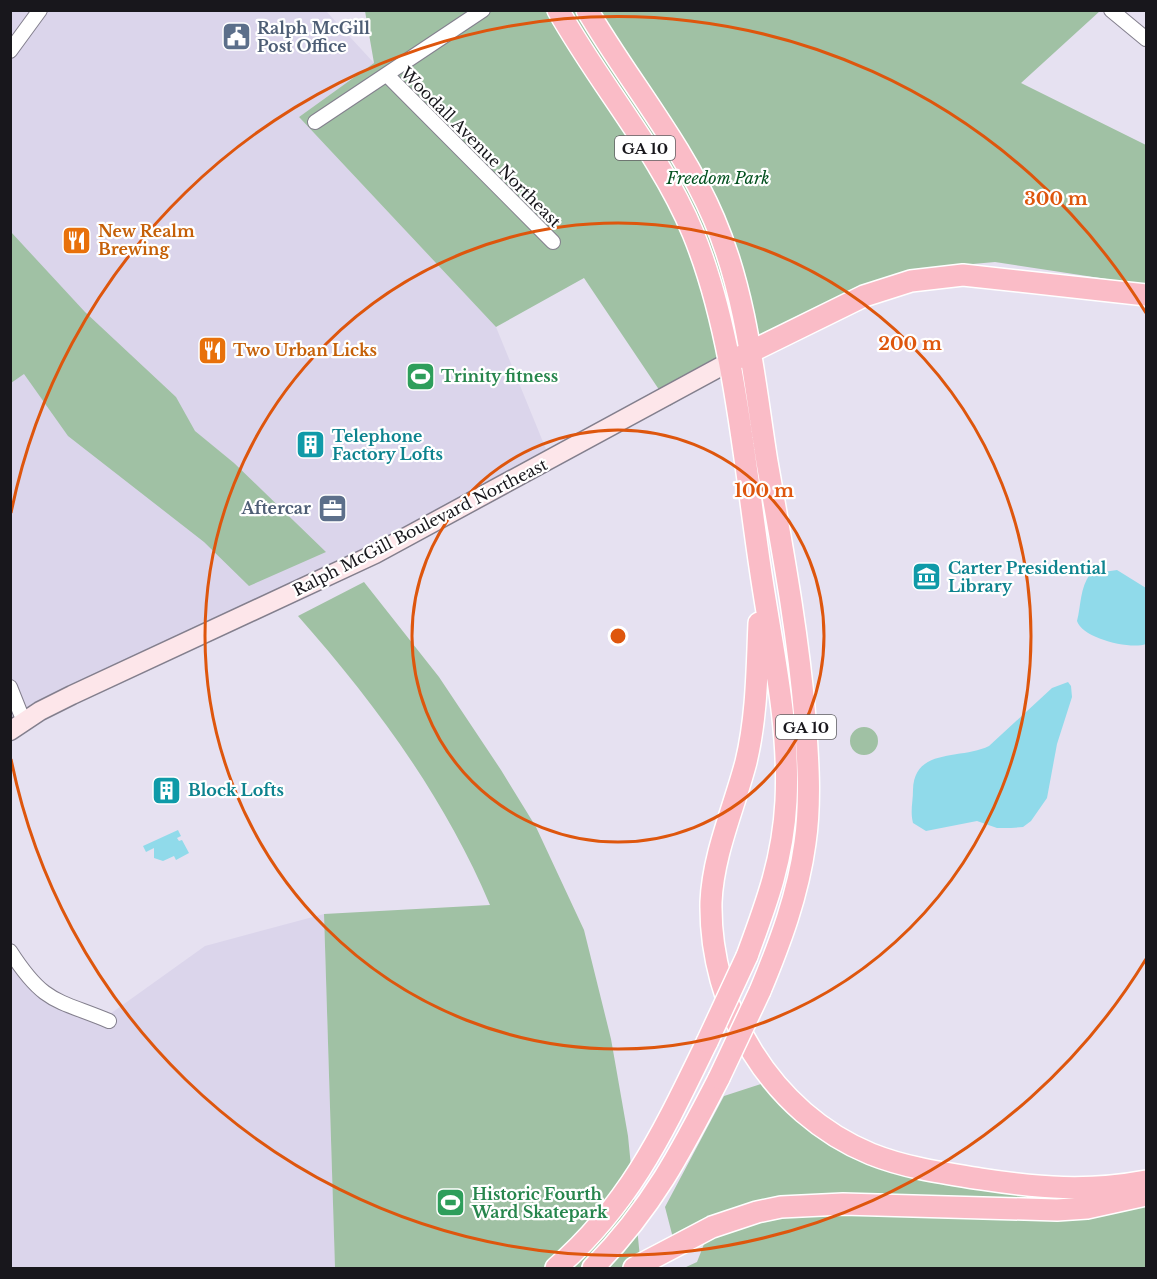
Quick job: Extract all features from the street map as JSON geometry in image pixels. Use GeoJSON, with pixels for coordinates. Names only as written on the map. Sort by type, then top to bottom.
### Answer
{"type":"FeatureCollection","features":[{"type":"Feature","properties":{"kind":"highway","name":"GA 10"},"geometry":{"type":"LineString","coordinates":[[556,1269],[594,1232],[625,1194],[658,1141],[747,956],[773,888],[786,800],[781,712],[729,362],[703,262],[680,205],[558,10]]}},
{"type":"Feature","properties":{"kind":"highway","name":"GA 10"},"geometry":{"type":"LineString","coordinates":[[587,10],[698,185],[724,246],[742,307],[751,353],[793,610],[809,762],[806,842],[798,880],[782,939],[760,991],[719,1077],[665,1180],[625,1236],[593,1269]]}},
{"type":"Feature","properties":{"kind":"highway"},"geometry":{"type":"LineString","coordinates":[[729,362],[864,296],[911,281],[963,275],[1146,295]]}},
{"type":"Feature","properties":{"kind":"highway"},"geometry":{"type":"LineString","coordinates":[[762,580],[754,724],[719,850],[711,899],[714,948],[722,984],[734,1017],[755,1058],[778,1088],[812,1119],[849,1143],[890,1160],[944,1173],[1053,1189],[1096,1189],[1146,1181]]}},
{"type":"Feature","properties":{"kind":"highway"},"geometry":{"type":"LineString","coordinates":[[634,1269],[682,1242],[734,1219],[792,1205],[843,1204],[1057,1210],[1087,1208],[1146,1195]]}},
{"type":"Feature","properties":{"kind":"main road","name":"Ralph McGill Boulevard Northeast"},"geometry":{"type":"LineString","coordinates":[[17,726],[72,694],[375,554],[729,362]]}},
{"type":"Feature","properties":{"kind":"street"},"geometry":{"type":"LineString","coordinates":[[10,51],[40,10]]}},
{"type":"Feature","properties":{"kind":"street"},"geometry":{"type":"LineString","coordinates":[[315,122],[483,10]]}},
{"type":"Feature","properties":{"kind":"street"},"geometry":{"type":"LineString","coordinates":[[1111,10],[1146,39]]}},
{"type":"Feature","properties":{"kind":"street","name":"Woodall Avenue Northeast"},"geometry":{"type":"LineString","coordinates":[[387,75],[553,242]]}},
{"type":"Feature","properties":{"kind":"street"},"geometry":{"type":"LineString","coordinates":[[10,687],[17,726]]}},
{"type":"Feature","properties":{"kind":"street"},"geometry":{"type":"LineString","coordinates":[[10,951],[24,973],[42,992],[63,1005],[110,1021]]}},
{"type":"Feature","properties":{"kind":"shaded area"},"geometry":{"type":"Polygon","coordinates":[[[11,11],[326,11],[374,63],[299,117],[496,327],[550,459],[11,736],[11,11]]]}},
{"type":"Feature","properties":{"kind":"shaded area"},"geometry":{"type":"Polygon","coordinates":[[[324,914],[335,1268],[11,1268],[11,952],[24,974],[103,1019],[205,946],[324,914]]]}},
{"type":"Feature","properties":{"kind":"green space","name":"Freedom Park"},"geometry":{"type":"Polygon","coordinates":[[[365,11],[1100,11],[1021,83],[1146,145],[1146,285],[995,262],[928,268],[852,290],[670,406],[584,278],[496,327],[299,117],[374,63],[365,11]]]}},
{"type":"Feature","properties":{"kind":"green space"},"geometry":{"type":"Polygon","coordinates":[[[11,232],[85,312],[176,397],[195,431],[234,463],[326,552],[249,586],[204,542],[68,436],[24,374],[11,383],[11,232]]]}},
{"type":"Feature","properties":{"kind":"green space"},"geometry":{"type":"Polygon","coordinates":[[[364,582],[439,677],[501,770],[536,827],[584,930],[611,1039],[628,1136],[641,1268],[335,1268],[324,914],[490,905],[472,865],[430,789],[381,717],[298,616],[364,582]]]}},
{"type":"Feature","properties":{"kind":"green space"},"geometry":{"type":"Polygon","coordinates":[[[864,727],[874,731],[878,741],[874,751],[864,755],[854,751],[850,741],[854,731],[864,727]]]}},
{"type":"Feature","properties":{"kind":"green space"},"geometry":{"type":"Polygon","coordinates":[[[767,1082],[864,1156],[1103,1192],[1080,1205],[853,1199],[673,1238],[665,1207],[724,1096],[767,1082]]]}},
{"type":"Feature","properties":{"kind":"green space"},"geometry":{"type":"Polygon","coordinates":[[[1146,1200],[1146,1268],[684,1268],[697,1262],[706,1239],[758,1219],[794,1212],[1146,1200]]]}},
{"type":"Feature","properties":{"kind":"water"},"geometry":{"type":"Polygon","coordinates":[[[1117,570],[1146,588],[1146,644],[1129,645],[1107,641],[1088,633],[1077,621],[1083,591],[1090,574],[1117,570]]]}},
{"type":"Feature","properties":{"kind":"water"},"geometry":{"type":"Polygon","coordinates":[[[1068,682],[1071,686],[1072,697],[1057,744],[1047,798],[1031,821],[1023,827],[997,828],[977,821],[926,831],[913,823],[915,776],[921,767],[941,757],[989,746],[1052,688],[1068,682]]]}},
{"type":"Feature","properties":{"kind":"water"},"geometry":{"type":"Polygon","coordinates":[[[178,830],[181,836],[177,838],[179,841],[182,840],[189,853],[176,860],[174,856],[163,861],[154,858],[154,848],[146,852],[143,846],[178,830]]]}},
{"type":"Feature","properties":{"kind":"place","name":"Ralph McGill Post Office"},"geometry":{"type":"Point","coordinates":[236,37]}},
{"type":"Feature","properties":{"kind":"place","name":"New Realm Brewing"},"geometry":{"type":"Point","coordinates":[77,240]}},
{"type":"Feature","properties":{"kind":"place","name":"Two Urban Licks"},"geometry":{"type":"Point","coordinates":[212,350]}},
{"type":"Feature","properties":{"kind":"place","name":"Trinity fitness"},"geometry":{"type":"Point","coordinates":[420,376]}},
{"type":"Feature","properties":{"kind":"place","name":"Telephone Factory Lofts"},"geometry":{"type":"Point","coordinates":[311,445]}},
{"type":"Feature","properties":{"kind":"place","name":"Aftercar"},"geometry":{"type":"Point","coordinates":[332,508]}},
{"type":"Feature","properties":{"kind":"place","name":"Carter Presidential Library"},"geometry":{"type":"Point","coordinates":[927,577]}},
{"type":"Feature","properties":{"kind":"place","name":"Block Lofts"},"geometry":{"type":"Point","coordinates":[167,790]}},
{"type":"Feature","properties":{"kind":"place","name":"Historic Fourth Ward Skatepark"},"geometry":{"type":"Point","coordinates":[451,1203]}}]}
